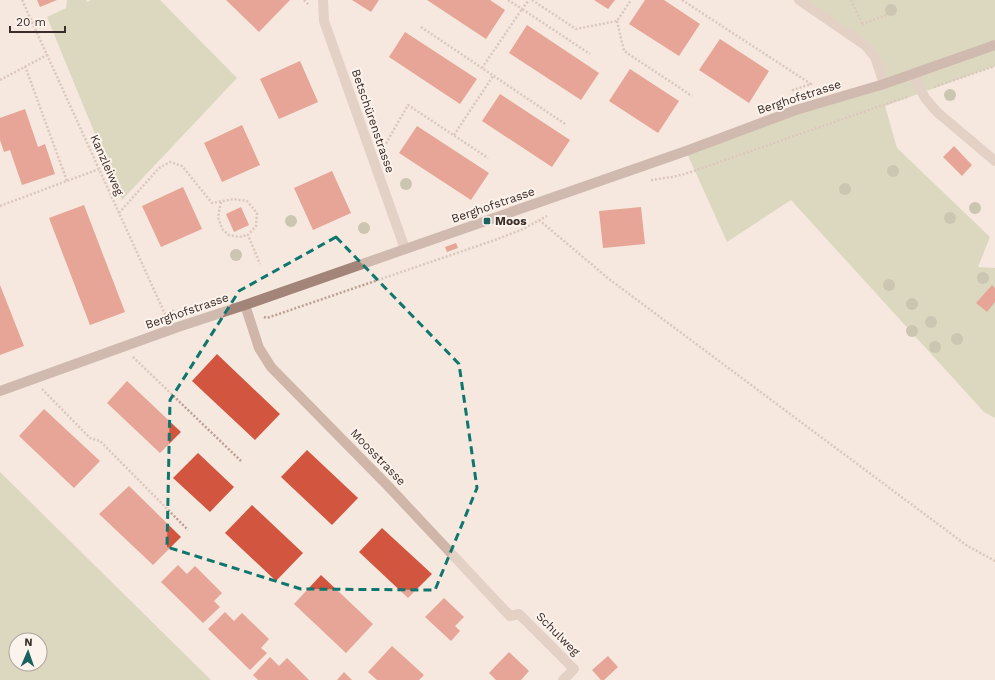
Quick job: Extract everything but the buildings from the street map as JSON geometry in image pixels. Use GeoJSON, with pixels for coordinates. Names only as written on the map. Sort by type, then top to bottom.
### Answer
{"type":"FeatureCollection","features":[{"type":"Feature","properties":{"kind":"street","name":"Betschürenstrasse"},"geometry":{"type":"LineString","coordinates":[[323,0],[324,21],[405,249]]}},
{"type":"Feature","properties":{"kind":"street"},"geometry":{"type":"LineString","coordinates":[[799,0],[866,46],[875,57],[884,84]]}},
{"type":"Feature","properties":{"kind":"street","name":"Berghofstrasse"},"geometry":{"type":"LineString","coordinates":[[0,390],[178,327],[525,208],[796,110],[884,84],[995,45]]}},
{"type":"Feature","properties":{"kind":"street"},"geometry":{"type":"LineString","coordinates":[[913,74],[928,103],[943,119],[995,161]]}},
{"type":"Feature","properties":{"kind":"street","name":"Moosstrasse"},"geometry":{"type":"LineString","coordinates":[[245,305],[259,348],[271,367],[388,486],[510,616]]}},
{"type":"Feature","properties":{"kind":"street","name":"Schulweg"},"geometry":{"type":"LineString","coordinates":[[510,616],[519,614],[574,669],[563,680]]}},
{"type":"Feature","properties":{"kind":"path","name":"Kanzleiweg"},"geometry":{"type":"LineString","coordinates":[[22,0],[165,314],[173,311],[178,327]]}},
{"type":"Feature","properties":{"kind":"path"},"geometry":{"type":"LineString","coordinates":[[508,0],[590,54]]}},
{"type":"Feature","properties":{"kind":"path"},"geometry":{"type":"LineString","coordinates":[[482,68],[522,9],[530,0],[576,29],[617,21],[631,0]]}},
{"type":"Feature","properties":{"kind":"path"},"geometry":{"type":"LineString","coordinates":[[682,0],[811,84],[790,91]]}},
{"type":"Feature","properties":{"kind":"path"},"geometry":{"type":"LineString","coordinates":[[851,0],[865,33],[860,41]]}},
{"type":"Feature","properties":{"kind":"path"},"geometry":{"type":"LineString","coordinates":[[862,24],[884,16],[890,12]]}},
{"type":"Feature","properties":{"kind":"path"},"geometry":{"type":"LineString","coordinates":[[617,21],[624,50],[692,96]]}},
{"type":"Feature","properties":{"kind":"path"},"geometry":{"type":"LineString","coordinates":[[421,27],[566,124]]}},
{"type":"Feature","properties":{"kind":"path"},"geometry":{"type":"LineString","coordinates":[[0,80],[47,55]]}},
{"type":"Feature","properties":{"kind":"path"},"geometry":{"type":"LineString","coordinates":[[26,66],[67,181]]}},
{"type":"Feature","properties":{"kind":"path"},"geometry":{"type":"LineString","coordinates":[[645,181],[685,174],[885,106],[995,66]]}},
{"type":"Feature","properties":{"kind":"path"},"geometry":{"type":"LineString","coordinates":[[454,135],[493,76]]}},
{"type":"Feature","properties":{"kind":"path"},"geometry":{"type":"LineString","coordinates":[[374,163],[408,105],[488,158]]}},
{"type":"Feature","properties":{"kind":"path"},"geometry":{"type":"LineString","coordinates":[[119,213],[159,168],[170,162],[182,166],[212,203],[221,201],[234,199],[247,201],[257,213],[256,226],[248,235],[239,237],[229,235],[222,229],[218,217],[221,201]]}},
{"type":"Feature","properties":{"kind":"path"},"geometry":{"type":"LineString","coordinates":[[0,206],[99,169]]}},
{"type":"Feature","properties":{"kind":"path"},"geometry":{"type":"LineString","coordinates":[[525,208],[609,279],[966,545],[995,561]]}},
{"type":"Feature","properties":{"kind":"path"},"geometry":{"type":"LineString","coordinates":[[245,305],[267,318],[513,233],[550,215]]}},
{"type":"Feature","properties":{"kind":"path"},"geometry":{"type":"LineString","coordinates":[[248,235],[260,264]]}},
{"type":"Feature","properties":{"kind":"path"},"geometry":{"type":"LineString","coordinates":[[123,347],[241,461]]}},
{"type":"Feature","properties":{"kind":"path"},"geometry":{"type":"LineString","coordinates":[[32,379],[90,438],[100,441],[188,530]]}},
{"type":"Feature","properties":{"kind":"highlighted area"},"geometry":{"type":"Polygon","coordinates":[[[336,237],[459,364],[477,488],[435,590],[301,589],[167,547],[170,400],[239,291],[336,237]]]}},
{"type":"Feature","properties":{"kind":"green space"},"geometry":{"type":"Polygon","coordinates":[[[67,0],[86,0],[87,2],[91,0],[160,0],[237,78],[122,200],[47,17],[66,8],[67,0]]]}},
{"type":"Feature","properties":{"kind":"green space"},"geometry":{"type":"Polygon","coordinates":[[[799,0],[995,0],[995,66],[885,106],[897,148],[990,237],[978,267],[995,268],[995,418],[984,412],[791,200],[727,242],[686,151],[884,84],[875,57],[799,0]]]}},
{"type":"Feature","properties":{"kind":"green space"},"geometry":{"type":"Polygon","coordinates":[[[0,472],[211,680],[0,680],[0,472]]]}},
{"type":"Feature","properties":{"kind":"place","name":"Moos"},"geometry":{"type":"Point","coordinates":[487,221]}}]}
